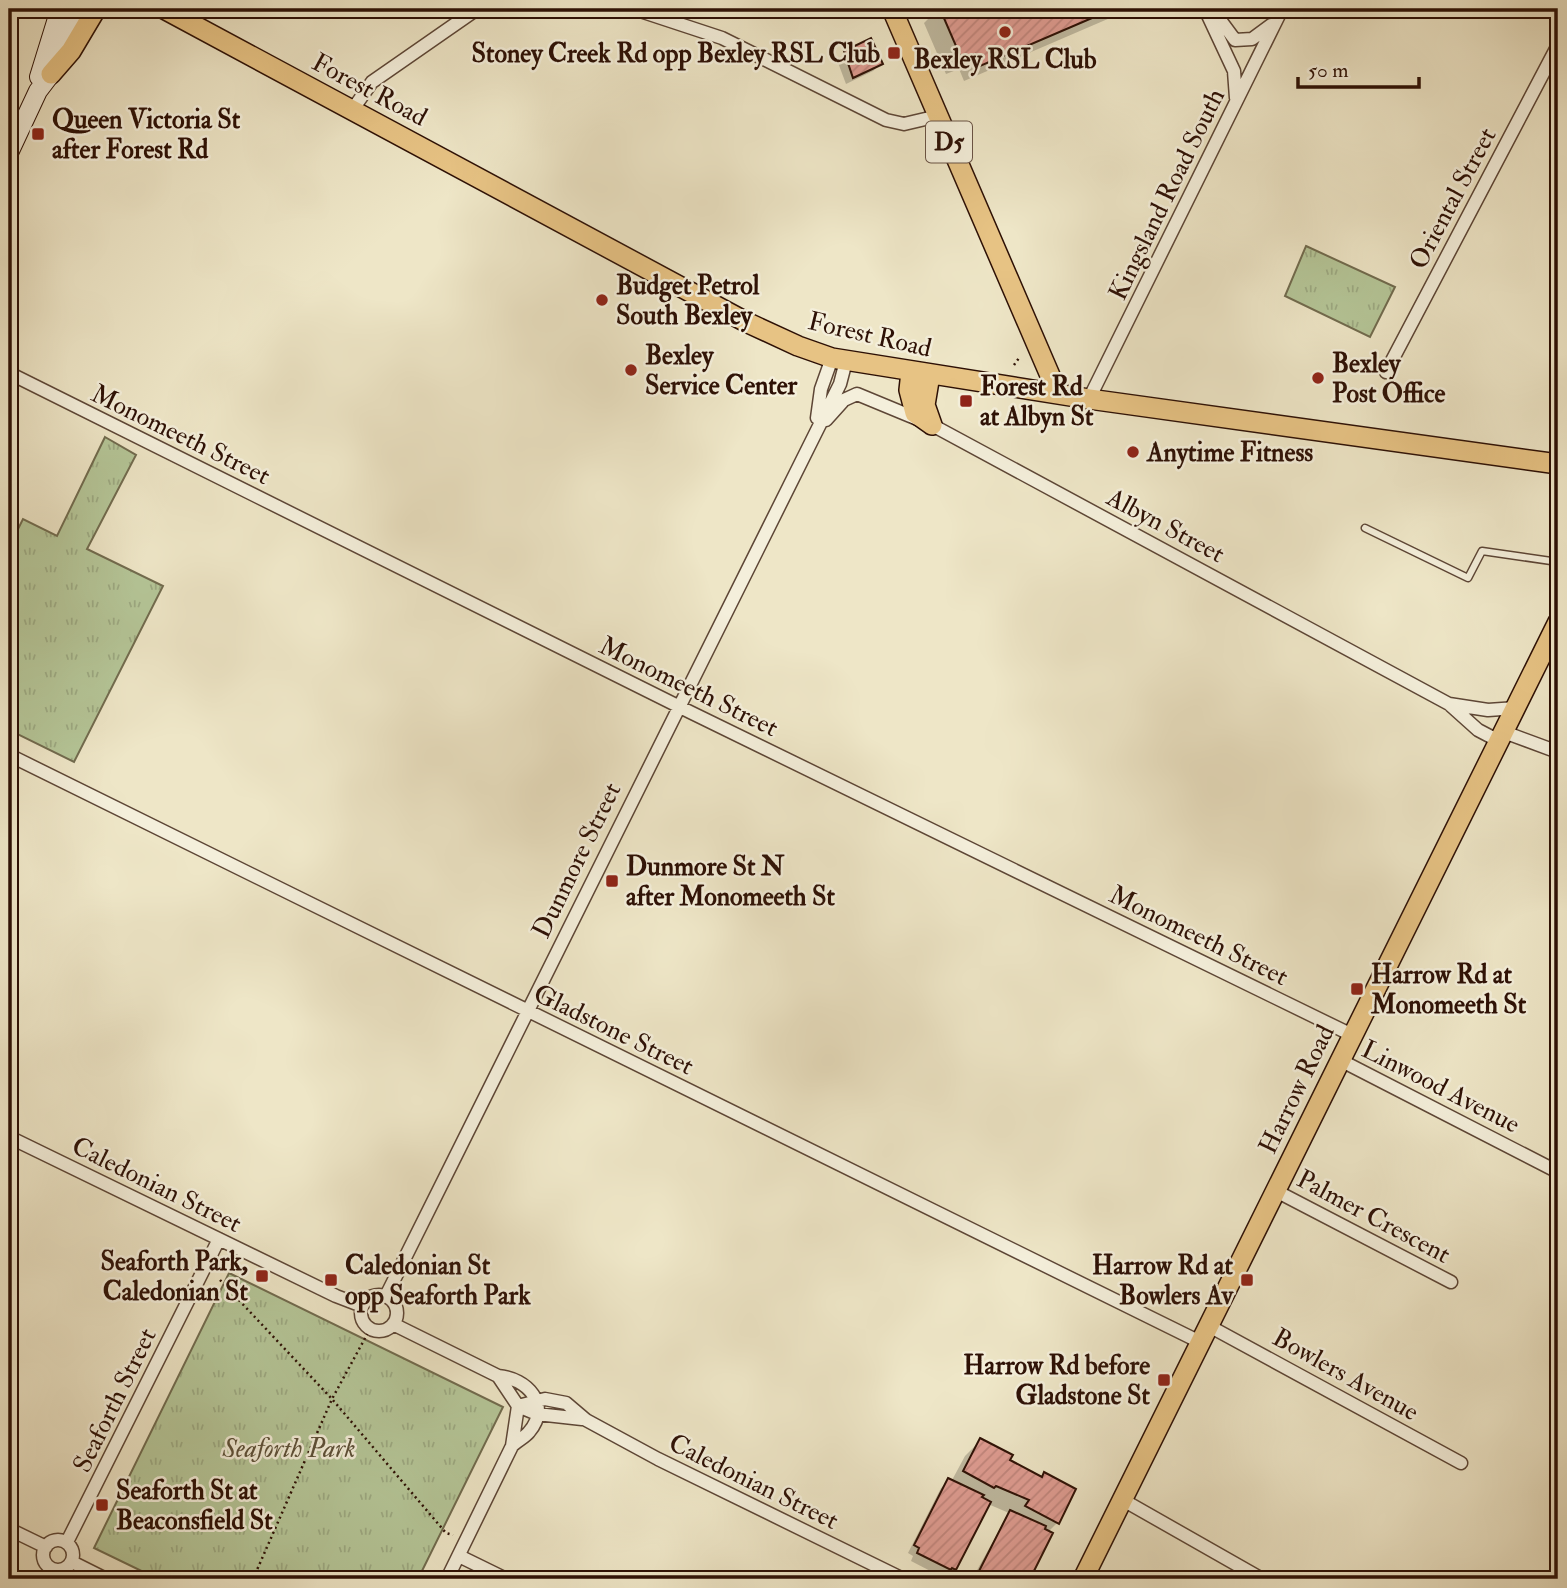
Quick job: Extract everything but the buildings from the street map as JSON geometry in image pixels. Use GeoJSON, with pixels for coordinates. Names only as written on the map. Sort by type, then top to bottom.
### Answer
{"type":"FeatureCollection","features":[{"type":"Feature","properties":{"kind":"main road"},"geometry":{"type":"LineString","coordinates":[[38,91],[39,71],[60,9]]}},
{"type":"Feature","properties":{"kind":"main road"},"geometry":{"type":"LineString","coordinates":[[51,74],[74,9]]}},
{"type":"Feature","properties":{"kind":"main road"},"geometry":{"type":"LineString","coordinates":[[9,153],[38,91],[72,51],[96,9]]}},
{"type":"Feature","properties":{"kind":"main road","name":"Forest Road"},"geometry":{"type":"LineString","coordinates":[[164,9],[746,322],[798,346],[839,359],[920,374],[1558,464]]}},
{"type":"Feature","properties":{"kind":"main road","name":"D5"},"geometry":{"type":"LineString","coordinates":[[891,9],[1058,394]]}},
{"type":"Feature","properties":{"kind":"main road"},"geometry":{"type":"LineString","coordinates":[[920,374],[925,405],[932,425]]}},
{"type":"Feature","properties":{"kind":"main road","name":"Harrow Road"},"geometry":{"type":"LineString","coordinates":[[1083,1579],[1558,622]]}},
{"type":"Feature","properties":{"kind":"street"},"geometry":{"type":"LineString","coordinates":[[353,110],[372,82],[477,9]]}},
{"type":"Feature","properties":{"kind":"street"},"geometry":{"type":"LineString","coordinates":[[634,9],[722,38],[886,120],[904,124],[937,116]]}},
{"type":"Feature","properties":{"kind":"street"},"geometry":{"type":"LineString","coordinates":[[1205,9],[1236,80],[1237,90],[1230,115]]}},
{"type":"Feature","properties":{"kind":"street"},"geometry":{"type":"LineString","coordinates":[[1212,9],[1231,36],[1241,41],[1262,34],[1282,9]]}},
{"type":"Feature","properties":{"kind":"street","name":"Kingsland Road South"},"geometry":{"type":"LineString","coordinates":[[1089,399],[1282,9]]}},
{"type":"Feature","properties":{"kind":"street","name":"Oriental Street"},"geometry":{"type":"LineString","coordinates":[[1386,372],[1558,45]]}},
{"type":"Feature","properties":{"kind":"street","name":"Dunmore Street"},"geometry":{"type":"LineString","coordinates":[[386,1296],[807,445],[839,359]]}},
{"type":"Feature","properties":{"kind":"street","name":"Monomeeth Street"},"geometry":{"type":"LineString","coordinates":[[9,373],[678,706],[1352,1035]]}},
{"type":"Feature","properties":{"kind":"street","name":"Dunmore Street"},"geometry":{"type":"LineString","coordinates":[[807,445],[841,404],[857,394]]}},
{"type":"Feature","properties":{"kind":"street","name":"Albyn Street"},"geometry":{"type":"LineString","coordinates":[[857,394],[932,425],[1449,704],[1478,730],[1558,752]]}},
{"type":"Feature","properties":{"kind":"street","name":"Albyn Street"},"geometry":{"type":"LineString","coordinates":[[1449,704],[1488,710],[1516,708]]}},
{"type":"Feature","properties":{"kind":"street","name":"Gladstone Street"},"geometry":{"type":"LineString","coordinates":[[9,754],[527,1011],[1205,1334]]}},
{"type":"Feature","properties":{"kind":"street","name":"Linwood Avenue"},"geometry":{"type":"LineString","coordinates":[[1340,1060],[1558,1172]]}},
{"type":"Feature","properties":{"kind":"street","name":"Caledonian Street"},"geometry":{"type":"LineString","coordinates":[[9,1137],[336,1296],[362,1306]]}},
{"type":"Feature","properties":{"kind":"street","name":"Palmer Crescent"},"geometry":{"type":"LineString","coordinates":[[1276,1191],[1451,1282]]}},
{"type":"Feature","properties":{"kind":"street","name":"Seaforth Street"},"geometry":{"type":"LineString","coordinates":[[66,1542],[219,1239]]}},
{"type":"Feature","properties":{"kind":"street"},"geometry":{"type":"LineString","coordinates":[[375,1295],[386,1296],[396,1308],[393,1324],[380,1331],[370,1329],[361,1316],[362,1306],[375,1295]]}},
{"type":"Feature","properties":{"kind":"street"},"geometry":{"type":"LineString","coordinates":[[393,1324],[498,1376],[514,1377],[529,1387],[538,1408],[529,1432],[512,1446]]}},
{"type":"Feature","properties":{"kind":"street","name":"Bowlers Avenue"},"geometry":{"type":"LineString","coordinates":[[1205,1334],[1461,1463]]}},
{"type":"Feature","properties":{"kind":"street"},"geometry":{"type":"LineString","coordinates":[[447,1579],[512,1446],[518,1406],[498,1376]]}},
{"type":"Feature","properties":{"kind":"street","name":"Caledonian Street"},"geometry":{"type":"LineString","coordinates":[[518,1406],[538,1408],[556,1399],[566,1403],[586,1420],[658,1459],[903,1579]]}},
{"type":"Feature","properties":{"kind":"street"},"geometry":{"type":"LineString","coordinates":[[1123,1500],[1262,1579]]}},
{"type":"Feature","properties":{"kind":"street"},"geometry":{"type":"LineString","coordinates":[[9,1529],[46,1547]]}},
{"type":"Feature","properties":{"kind":"street"},"geometry":{"type":"LineString","coordinates":[[44,1579],[49,1566],[44,1555],[46,1547],[57,1540],[66,1542],[73,1553],[72,1562]]}},
{"type":"Feature","properties":{"kind":"street"},"geometry":{"type":"LineString","coordinates":[[459,1556],[506,1579]]}},
{"type":"Feature","properties":{"kind":"street"},"geometry":{"type":"LineString","coordinates":[[49,1566],[61,1569],[72,1562]]}},
{"type":"Feature","properties":{"kind":"street"},"geometry":{"type":"LineString","coordinates":[[72,1562],[106,1579]]}},
{"type":"Feature","properties":{"kind":"lane"},"geometry":{"type":"LineString","coordinates":[[1365,528],[1468,578],[1482,551],[1558,562]]}},
{"type":"Feature","properties":{"kind":"path"},"geometry":{"type":"LineString","coordinates":[[1014,366],[1020,358]]}},
{"type":"Feature","properties":{"kind":"path"},"geometry":{"type":"LineString","coordinates":[[220,1280],[332,1399],[446,1533],[466,1539]]}},
{"type":"Feature","properties":{"kind":"path"},"geometry":{"type":"LineString","coordinates":[[253,1579],[332,1399],[370,1329]]}},
{"type":"Feature","properties":{"kind":"green space"},"geometry":{"type":"Polygon","coordinates":[[[1306,246],[1395,287],[1370,337],[1285,296],[1306,246]]]}},
{"type":"Feature","properties":{"kind":"green space"},"geometry":{"type":"Polygon","coordinates":[[[105,437],[136,455],[87,549],[163,586],[74,762],[9,730],[9,547],[23,519],[57,536],[105,437]]]}},
{"type":"Feature","properties":{"kind":"green space","name":"Seaforth Park"},"geometry":{"type":"Polygon","coordinates":[[[229,1273],[503,1407],[418,1579],[158,1579],[94,1548],[229,1273]]]}},
{"type":"Feature","properties":{"kind":"place","name":"Bexley RSL Club"},"geometry":{"type":"Point","coordinates":[1005,32]}},
{"type":"Feature","properties":{"kind":"place","name":"Stoney Creek Rd opp Bexley RSL Club"},"geometry":{"type":"Point","coordinates":[894,53]}},
{"type":"Feature","properties":{"kind":"place","name":"Queen Victoria St after Forest Rd"},"geometry":{"type":"Point","coordinates":[38,134]}},
{"type":"Feature","properties":{"kind":"place","name":"Budget Petrol South Bexley"},"geometry":{"type":"Point","coordinates":[602,300]}},
{"type":"Feature","properties":{"kind":"place","name":"Bexley Service Center"},"geometry":{"type":"Point","coordinates":[631,370]}},
{"type":"Feature","properties":{"kind":"place","name":"Bexley Post Office"},"geometry":{"type":"Point","coordinates":[1318,378]}},
{"type":"Feature","properties":{"kind":"place","name":"Forest Rd at Albyn St"},"geometry":{"type":"Point","coordinates":[966,401]}},
{"type":"Feature","properties":{"kind":"place","name":"Anytime Fitness"},"geometry":{"type":"Point","coordinates":[1133,452]}},
{"type":"Feature","properties":{"kind":"place","name":"Dunmore St N after Monomeeth St"},"geometry":{"type":"Point","coordinates":[612,881]}},
{"type":"Feature","properties":{"kind":"place","name":"Harrow Rd at Monomeeth St"},"geometry":{"type":"Point","coordinates":[1357,989]}},
{"type":"Feature","properties":{"kind":"place","name":"Seaforth Park, Caledonian St"},"geometry":{"type":"Point","coordinates":[262,1276]}},
{"type":"Feature","properties":{"kind":"place","name":"Caledonian St opp Seaforth Park"},"geometry":{"type":"Point","coordinates":[331,1280]}},
{"type":"Feature","properties":{"kind":"place","name":"Harrow Rd at Bowlers Av"},"geometry":{"type":"Point","coordinates":[1247,1280]}},
{"type":"Feature","properties":{"kind":"place","name":"Harrow Rd before Gladstone St"},"geometry":{"type":"Point","coordinates":[1164,1380]}},
{"type":"Feature","properties":{"kind":"place","name":"Seaforth St at Beaconsfield St"},"geometry":{"type":"Point","coordinates":[102,1505]}}]}
